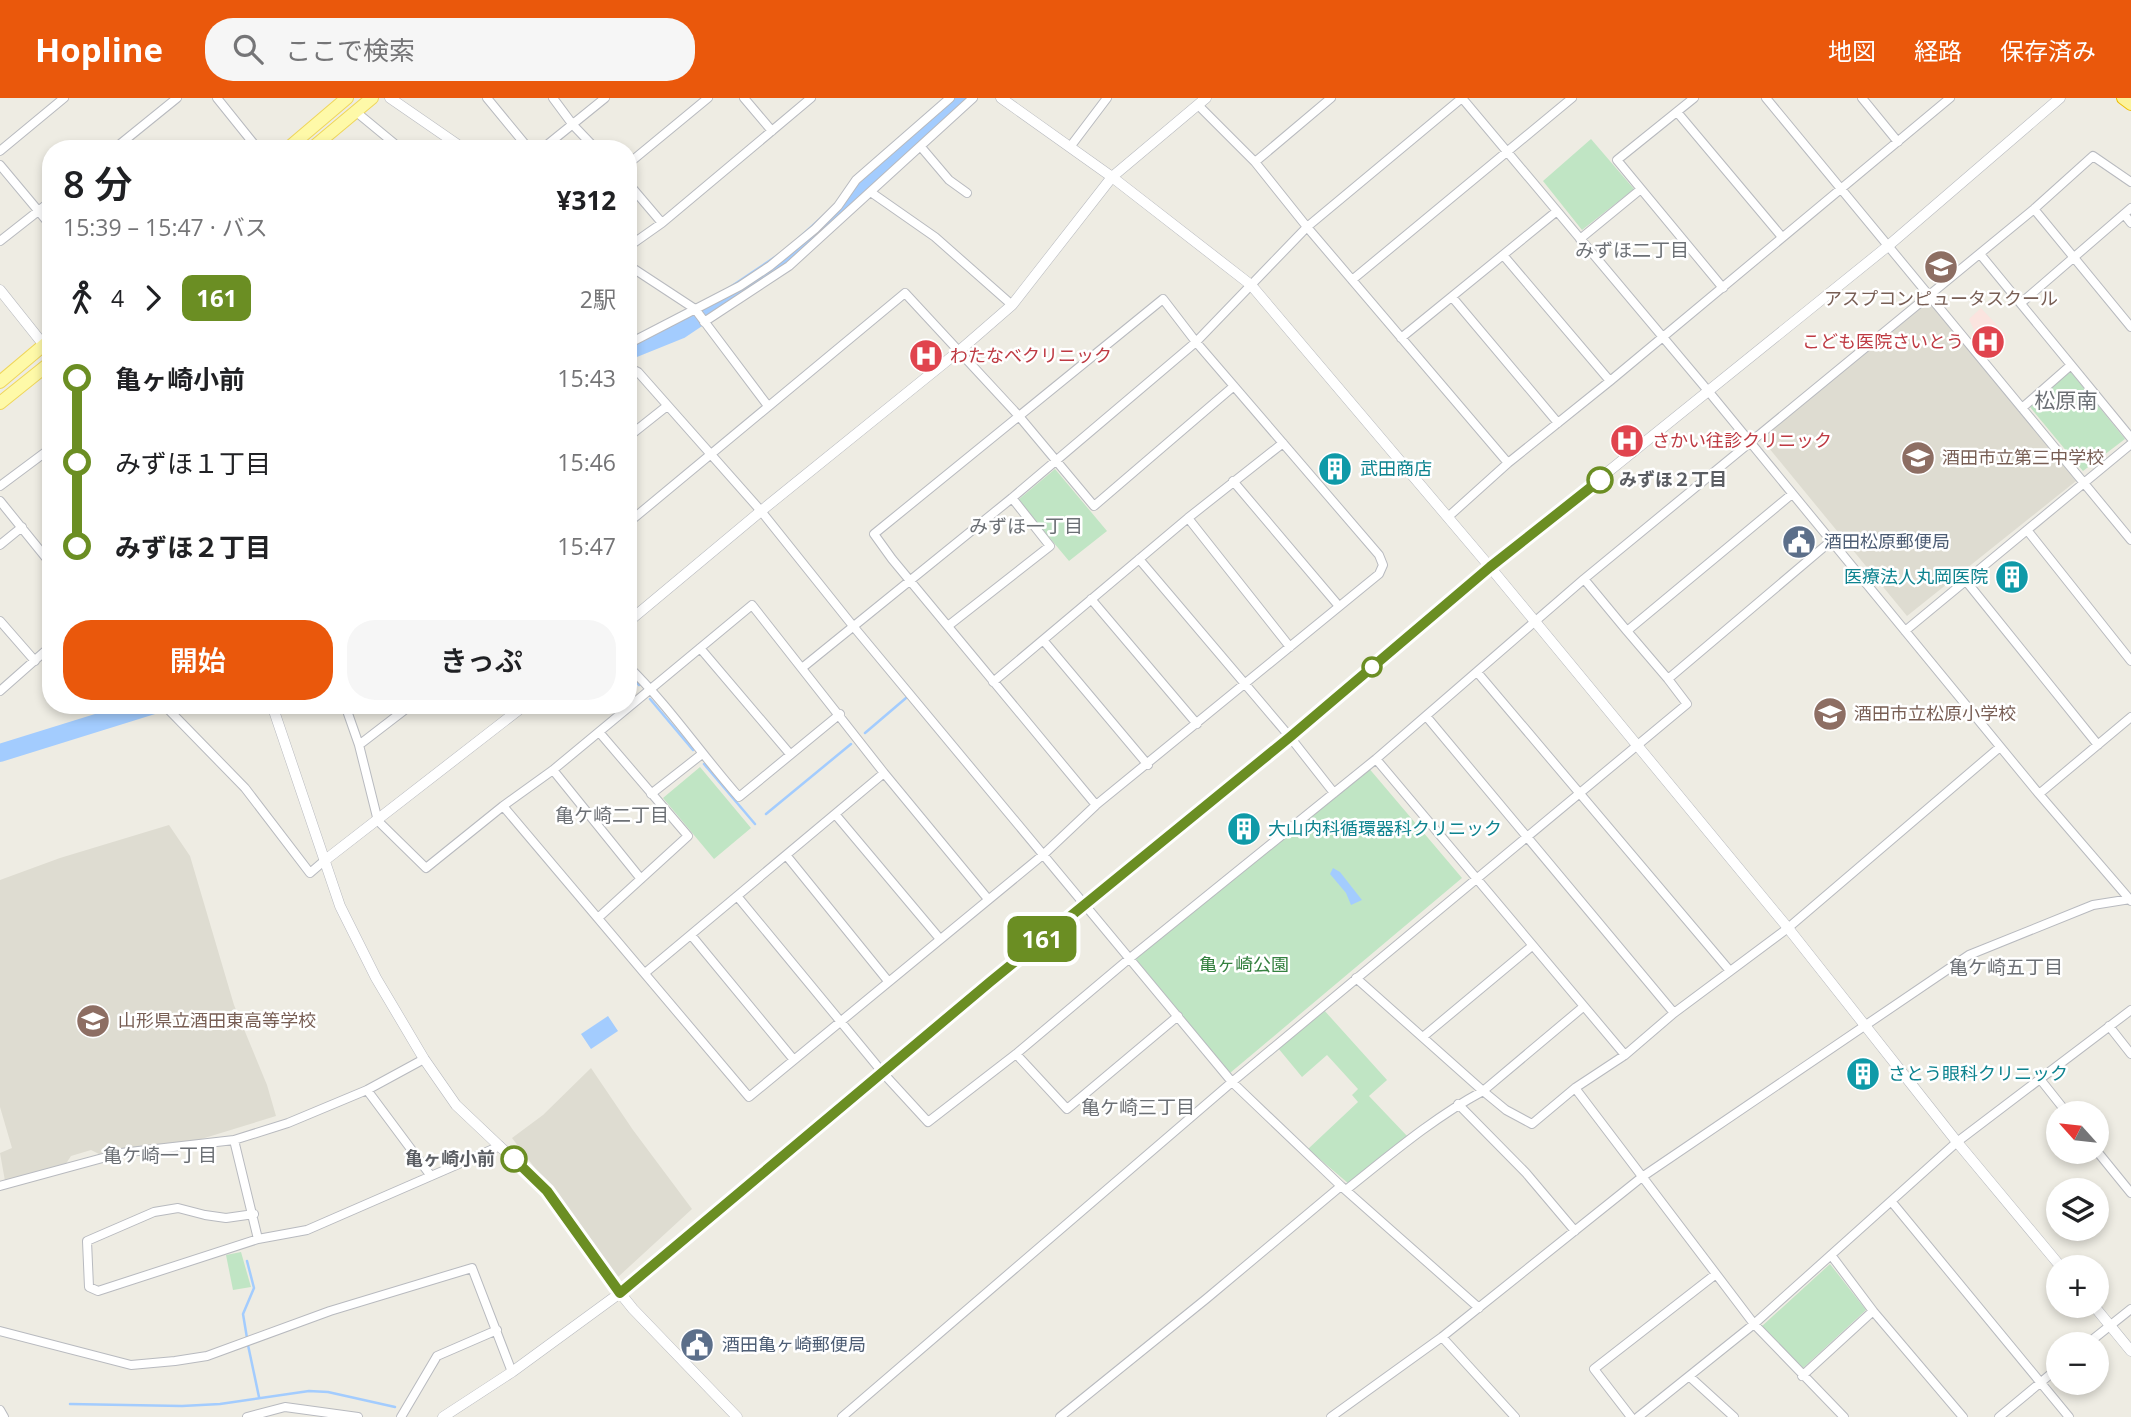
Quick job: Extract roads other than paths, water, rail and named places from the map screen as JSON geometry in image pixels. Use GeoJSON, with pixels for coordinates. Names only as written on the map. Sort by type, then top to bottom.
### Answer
{"type":"FeatureCollection","features":[{"type":"Feature","properties":{"kind":"highway"},"geometry":{"type":"LineString","coordinates":[[2123,98],[2131,104]]}},
{"type":"Feature","properties":{"kind":"main road"},"geometry":{"type":"LineString","coordinates":[[298,140],[347,98]]}},
{"type":"Feature","properties":{"kind":"main road"},"geometry":{"type":"LineString","coordinates":[[321,140],[372,98]]}},
{"type":"Feature","properties":{"kind":"main road"},"geometry":{"type":"LineString","coordinates":[[0,382],[42,351]]}},
{"type":"Feature","properties":{"kind":"main road"},"geometry":{"type":"LineString","coordinates":[[0,402],[42,369]]}},
{"type":"Feature","properties":{"kind":"street"},"geometry":{"type":"LineString","coordinates":[[0,151],[64,98]]}},
{"type":"Feature","properties":{"kind":"street"},"geometry":{"type":"LineString","coordinates":[[125,140],[177,98]]}},
{"type":"Feature","properties":{"kind":"street"},"geometry":{"type":"LineString","coordinates":[[216,98],[251,140]]}},
{"type":"Feature","properties":{"kind":"street"},"geometry":{"type":"LineString","coordinates":[[390,98],[451,140]]}},
{"type":"Feature","properties":{"kind":"street"},"geometry":{"type":"LineString","coordinates":[[487,98],[522,140]]}},
{"type":"Feature","properties":{"kind":"street"},"geometry":{"type":"LineString","coordinates":[[554,98],[587,140]]}},
{"type":"Feature","properties":{"kind":"street"},"geometry":{"type":"LineString","coordinates":[[553,140],[605,98]]}},
{"type":"Feature","properties":{"kind":"street"},"geometry":{"type":"LineString","coordinates":[[637,157],[708,98]]}},
{"type":"Feature","properties":{"kind":"street"},"geometry":{"type":"LineString","coordinates":[[744,98],[772,131]]}},
{"type":"Feature","properties":{"kind":"street"},"geometry":{"type":"LineString","coordinates":[[637,241],[662,223],[811,98]]}},
{"type":"Feature","properties":{"kind":"street"},"geometry":{"type":"LineString","coordinates":[[637,339],[740,286],[770,266],[816,229],[838,206],[856,180],[950,98]]}},
{"type":"Feature","properties":{"kind":"street"},"geometry":{"type":"LineString","coordinates":[[704,322],[789,266],[973,98]]}},
{"type":"Feature","properties":{"kind":"street"},"geometry":{"type":"LineString","coordinates":[[1001,98],[1112,177],[1251,285],[1637,745],[1866,1025],[1957,1142],[2052,1255]]}},
{"type":"Feature","properties":{"kind":"street"},"geometry":{"type":"LineString","coordinates":[[1070,147],[1107,98]]}},
{"type":"Feature","properties":{"kind":"street"},"geometry":{"type":"LineString","coordinates":[[1255,162],[1331,98]]}},
{"type":"Feature","properties":{"kind":"street"},"geometry":{"type":"LineString","coordinates":[[802,668],[1012,498],[1196,342],[1307,227],[1462,98],[1709,392],[2039,794],[2131,900]]}},
{"type":"Feature","properties":{"kind":"street"},"geometry":{"type":"LineString","coordinates":[[1352,280],[1572,98]]}},
{"type":"Feature","properties":{"kind":"street"},"geometry":{"type":"LineString","coordinates":[[1694,98],[1617,160],[1723,288]]}},
{"type":"Feature","properties":{"kind":"street"},"geometry":{"type":"LineString","coordinates":[[1766,98],[2131,540]]}},
{"type":"Feature","properties":{"kind":"street"},"geometry":{"type":"LineString","coordinates":[[1863,98],[1898,142]]}},
{"type":"Feature","properties":{"kind":"street"},"geometry":{"type":"LineString","coordinates":[[1448,517],[1508,463],[1611,382],[1950,98]]}},
{"type":"Feature","properties":{"kind":"street"},"geometry":{"type":"LineString","coordinates":[[443,1417],[512,1372],[620,1293],[1085,904],[1290,737],[1490,567],[1888,246],[2060,98]]}},
{"type":"Feature","properties":{"kind":"street"},"geometry":{"type":"LineString","coordinates":[[637,614],[960,351],[1012,305],[1112,177],[1202,101],[1508,463]]}},
{"type":"Feature","properties":{"kind":"street"},"geometry":{"type":"LineString","coordinates":[[355,111],[390,140]]}},
{"type":"Feature","properties":{"kind":"street"},"geometry":{"type":"LineString","coordinates":[[1677,112],[1782,237]]}},
{"type":"Feature","properties":{"kind":"street"},"geometry":{"type":"LineString","coordinates":[[920,147],[949,180],[967,193]]}},
{"type":"Feature","properties":{"kind":"street"},"geometry":{"type":"LineString","coordinates":[[737,896],[883,1073],[928,1122],[1016,1054],[1376,759],[1534,621],[1930,296],[2093,156],[2131,182]]}},
{"type":"Feature","properties":{"kind":"street"},"geometry":{"type":"LineString","coordinates":[[0,165],[42,216]]}},
{"type":"Feature","properties":{"kind":"street"},"geometry":{"type":"LineString","coordinates":[[1580,239],[1641,189]]}},
{"type":"Feature","properties":{"kind":"street"},"geometry":{"type":"LineString","coordinates":[[872,193],[935,237],[1012,305]]}},
{"type":"Feature","properties":{"kind":"street"},"geometry":{"type":"LineString","coordinates":[[637,194],[662,223]]}},
{"type":"Feature","properties":{"kind":"street"},"geometry":{"type":"LineString","coordinates":[[0,241],[42,208]]}},
{"type":"Feature","properties":{"kind":"street"},"geometry":{"type":"LineString","coordinates":[[2021,303],[2131,208]]}},
{"type":"Feature","properties":{"kind":"street"},"geometry":{"type":"LineString","coordinates":[[2034,209],[2131,327]]}},
{"type":"Feature","properties":{"kind":"street"},"geometry":{"type":"LineString","coordinates":[[1401,338],[1557,211]]}},
{"type":"Feature","properties":{"kind":"street"},"geometry":{"type":"LineString","coordinates":[[2124,214],[2131,223]]}},
{"type":"Feature","properties":{"kind":"street"},"geometry":{"type":"LineString","coordinates":[[1980,254],[2131,438]]}},
{"type":"Feature","properties":{"kind":"street"},"geometry":{"type":"LineString","coordinates":[[1503,255],[1611,382]]}},
{"type":"Feature","properties":{"kind":"street"},"geometry":{"type":"LineString","coordinates":[[637,271],[695,309],[768,406]]}},
{"type":"Feature","properties":{"kind":"street"},"geometry":{"type":"LineString","coordinates":[[0,290],[42,338]]}},
{"type":"Feature","properties":{"kind":"street"},"geometry":{"type":"LineString","coordinates":[[637,516],[905,293],[1018,415],[1094,506],[1234,386]]}},
{"type":"Feature","properties":{"kind":"street"},"geometry":{"type":"LineString","coordinates":[[1452,297],[1558,423]]}},
{"type":"Feature","properties":{"kind":"street"},"geometry":{"type":"LineString","coordinates":[[503,806],[749,1097],[1044,854],[1096,805],[1379,574],[1384,565],[1379,555],[1196,342],[1163,299],[874,534],[1096,805]]}},
{"type":"Feature","properties":{"kind":"street"},"geometry":{"type":"LineString","coordinates":[[2022,408],[2071,365]]}},
{"type":"Feature","properties":{"kind":"street"},"geometry":{"type":"LineString","coordinates":[[637,372],[761,511],[853,626],[1233,1082],[1344,1188],[1479,1308]]}},
{"type":"Feature","properties":{"kind":"street"},"geometry":{"type":"LineString","coordinates":[[637,430],[667,406]]}},
{"type":"Feature","properties":{"kind":"street"},"geometry":{"type":"LineString","coordinates":[[993,682],[1188,518],[1283,443]]}},
{"type":"Feature","properties":{"kind":"street"},"geometry":{"type":"LineString","coordinates":[[1905,631],[2131,444]]}},
{"type":"Feature","properties":{"kind":"street"},"geometry":{"type":"LineString","coordinates":[[0,486],[42,455]]}},
{"type":"Feature","properties":{"kind":"street"},"geometry":{"type":"LineString","coordinates":[[1233,481],[1338,605]]}},
{"type":"Feature","properties":{"kind":"street"},"geometry":{"type":"LineString","coordinates":[[1627,631],[1792,494]]}},
{"type":"Feature","properties":{"kind":"street"},"geometry":{"type":"LineString","coordinates":[[948,626],[1050,546],[1012,498]]}},
{"type":"Feature","properties":{"kind":"street"},"geometry":{"type":"LineString","coordinates":[[0,501],[42,547]]}},
{"type":"Feature","properties":{"kind":"street"},"geometry":{"type":"LineString","coordinates":[[1188,518],[1290,647]]}},
{"type":"Feature","properties":{"kind":"street"},"geometry":{"type":"LineString","coordinates":[[0,545],[22,527]]}},
{"type":"Feature","properties":{"kind":"street"},"geometry":{"type":"LineString","coordinates":[[2027,530],[2131,661]]}},
{"type":"Feature","properties":{"kind":"street"},"geometry":{"type":"LineString","coordinates":[[1668,679],[1831,541]]}},
{"type":"Feature","properties":{"kind":"street"},"geometry":{"type":"LineString","coordinates":[[1139,559],[1334,793]]}},
{"type":"Feature","properties":{"kind":"street"},"geometry":{"type":"LineString","coordinates":[[842,1417],[1356,978],[1687,704],[1584,579]]}},
{"type":"Feature","properties":{"kind":"street"},"geometry":{"type":"LineString","coordinates":[[1966,581],[2098,745]]}},
{"type":"Feature","properties":{"kind":"street"},"geometry":{"type":"LineString","coordinates":[[1091,599],[1197,724]]}},
{"type":"Feature","properties":{"kind":"street"},"geometry":{"type":"LineString","coordinates":[[637,698],[752,605],[884,773],[988,899]]}},
{"type":"Feature","properties":{"kind":"street"},"geometry":{"type":"LineString","coordinates":[[0,621],[35,661]]}},
{"type":"Feature","properties":{"kind":"street"},"geometry":{"type":"LineString","coordinates":[[1043,640],[1148,765]]}},
{"type":"Feature","properties":{"kind":"street"},"geometry":{"type":"LineString","coordinates":[[700,648],[790,754]]}},
{"type":"Feature","properties":{"kind":"street"},"geometry":{"type":"LineString","coordinates":[[0,691],[42,654]]}},
{"type":"Feature","properties":{"kind":"street"},"geometry":{"type":"LineString","coordinates":[[1477,671],[1730,971]]}},
{"type":"Feature","properties":{"kind":"street"},"geometry":{"type":"LineString","coordinates":[[637,675],[739,797],[839,714]]}},
{"type":"Feature","properties":{"kind":"street"},"geometry":{"type":"LineString","coordinates":[[173,714],[245,788],[310,873],[513,714]]}},
{"type":"Feature","properties":{"kind":"street"},"geometry":{"type":"LineString","coordinates":[[275,714],[340,906],[370,966],[424,1059],[456,1105],[547,1191],[620,1293],[737,1417]]}},
{"type":"Feature","properties":{"kind":"street"},"geometry":{"type":"LineString","coordinates":[[348,714],[359,745],[378,821],[426,868],[553,770],[619,714]]}},
{"type":"Feature","properties":{"kind":"street"},"geometry":{"type":"LineString","coordinates":[[359,745],[399,714]]}},
{"type":"Feature","properties":{"kind":"street"},"geometry":{"type":"LineString","coordinates":[[1426,716],[1674,1013]]}},
{"type":"Feature","properties":{"kind":"street"},"geometry":{"type":"LineString","coordinates":[[2039,794],[2131,718]]}},
{"type":"Feature","properties":{"kind":"street"},"geometry":{"type":"LineString","coordinates":[[598,918],[688,836],[599,732]]}},
{"type":"Feature","properties":{"kind":"street"},"geometry":{"type":"LineString","coordinates":[[1356,978],[1483,1091],[1506,1110],[1532,1124],[1575,1088],[1625,1055],[1674,1013],[1787,928],[2000,747]]}},
{"type":"Feature","properties":{"kind":"street"},"geometry":{"type":"LineString","coordinates":[[651,794],[702,754]]}},
{"type":"Feature","properties":{"kind":"street"},"geometry":{"type":"LineString","coordinates":[[1376,759],[1625,1055]]}},
{"type":"Feature","properties":{"kind":"street"},"geometry":{"type":"LineString","coordinates":[[553,770],[641,879]]}},
{"type":"Feature","properties":{"kind":"street"},"geometry":{"type":"LineString","coordinates":[[645,973],[884,773]]}},
{"type":"Feature","properties":{"kind":"street"},"geometry":{"type":"LineString","coordinates":[[835,814],[940,939]]}},
{"type":"Feature","properties":{"kind":"street"},"geometry":{"type":"LineString","coordinates":[[786,855],[888,981]]}},
{"type":"Feature","properties":{"kind":"street"},"geometry":{"type":"LineString","coordinates":[[1331,1417],[1442,1337],[1642,1177],[1969,955],[2093,905],[2131,900]]}},
{"type":"Feature","properties":{"kind":"street"},"geometry":{"type":"LineString","coordinates":[[691,935],[794,1060]]}},
{"type":"Feature","properties":{"kind":"street"},"geometry":{"type":"LineString","coordinates":[[1424,1036],[1532,946]]}},
{"type":"Feature","properties":{"kind":"street"},"geometry":{"type":"LineString","coordinates":[[1059,1417],[1344,1188],[1458,1104],[1483,1091],[1583,1007]]}},
{"type":"Feature","properties":{"kind":"street"},"geometry":{"type":"LineString","coordinates":[[1638,1417],[1754,1324],[1957,1142],[2131,1010]]}},
{"type":"Feature","properties":{"kind":"street"},"geometry":{"type":"LineString","coordinates":[[1016,1054],[1067,1109],[1178,1016]]}},
{"type":"Feature","properties":{"kind":"street"},"geometry":{"type":"LineString","coordinates":[[2109,1026],[2131,1054]]}},
{"type":"Feature","properties":{"kind":"street"},"geometry":{"type":"LineString","coordinates":[[0,1185],[121,1153],[234,1140],[288,1123],[366,1090],[424,1059]]}},
{"type":"Feature","properties":{"kind":"street"},"geometry":{"type":"LineString","coordinates":[[2040,1079],[2057,1101]]}},
{"type":"Feature","properties":{"kind":"street"},"geometry":{"type":"LineString","coordinates":[[1575,1088],[1754,1324],[1844,1417]]}},
{"type":"Feature","properties":{"kind":"street"},"geometry":{"type":"LineString","coordinates":[[366,1090],[431,1176]]}},
{"type":"Feature","properties":{"kind":"street"},"geometry":{"type":"LineString","coordinates":[[1458,1104],[1526,1173],[1575,1231]]}},
{"type":"Feature","properties":{"kind":"street"},"geometry":{"type":"LineString","coordinates":[[234,1140],[258,1239]]}},
{"type":"Feature","properties":{"kind":"street"},"geometry":{"type":"LineString","coordinates":[[254,1214],[226,1218],[205,1216],[178,1208],[154,1212],[87,1241],[89,1287],[98,1291],[258,1239],[307,1230],[500,1146]]}},
{"type":"Feature","properties":{"kind":"street"},"geometry":{"type":"LineString","coordinates":[[2107,1164],[2131,1194]]}},
{"type":"Feature","properties":{"kind":"street"},"geometry":{"type":"LineString","coordinates":[[1891,1202],[2069,1417]]}},
{"type":"Feature","properties":{"kind":"street"},"geometry":{"type":"LineString","coordinates":[[1830,1255],[1873,1311],[1963,1417]]}},
{"type":"Feature","properties":{"kind":"street"},"geometry":{"type":"LineString","coordinates":[[0,1332],[131,1364],[175,1362],[206,1356],[330,1311],[471,1268],[512,1372]]}},
{"type":"Feature","properties":{"kind":"street"},"geometry":{"type":"LineString","coordinates":[[1631,1417],[1594,1369],[1716,1274]]}},
{"type":"Feature","properties":{"kind":"street"},"geometry":{"type":"LineString","coordinates":[[2102,1332],[2131,1309]]}},
{"type":"Feature","properties":{"kind":"street"},"geometry":{"type":"LineString","coordinates":[[1802,1376],[1873,1311]]}},
{"type":"Feature","properties":{"kind":"street"},"geometry":{"type":"LineString","coordinates":[[2104,1318],[2131,1351]]}},
{"type":"Feature","properties":{"kind":"street"},"geometry":{"type":"LineString","coordinates":[[401,1417],[437,1356],[497,1330]]}},
{"type":"Feature","properties":{"kind":"street"},"geometry":{"type":"LineString","coordinates":[[1442,1337],[1515,1417]]}},
{"type":"Feature","properties":{"kind":"street"},"geometry":{"type":"LineString","coordinates":[[1690,1377],[1734,1417]]}},
{"type":"Feature","properties":{"kind":"street"},"geometry":{"type":"LineString","coordinates":[[1999,1417],[2046,1378]]}},
{"type":"Feature","properties":{"kind":"street"},"geometry":{"type":"LineString","coordinates":[[247,1417],[285,1407],[358,1417]]}},
{"type":"Feature","properties":{"kind":"street"},"geometry":{"type":"LineString","coordinates":[[0,1410],[4,1417]]}},
{"type":"Feature","properties":{"kind":"water"},"geometry":{"type":"Polygon","coordinates":[[[1333,868],[1340,872],[1362,900],[1351,905],[1346,893],[1330,874],[1333,868]]]}},
{"type":"Feature","properties":{"kind":"water"},"geometry":{"type":"Polygon","coordinates":[[[608,1016],[618,1031],[591,1049],[581,1034],[608,1016]]]}},
{"type":"Feature","properties":{"kind":"waterway"},"geometry":{"type":"LineString","coordinates":[[637,347],[680,330],[792,255],[964,98]]}},
{"type":"Feature","properties":{"kind":"waterway"},"geometry":{"type":"LineString","coordinates":[[865,733],[906,698]]}},
{"type":"Feature","properties":{"kind":"waterway"},"geometry":{"type":"LineString","coordinates":[[650,699],[693,750]]}},
{"type":"Feature","properties":{"kind":"waterway"},"geometry":{"type":"LineString","coordinates":[[0,753],[125,714]]}},
{"type":"Feature","properties":{"kind":"waterway"},"geometry":{"type":"LineString","coordinates":[[766,814],[851,744]]}},
{"type":"Feature","properties":{"kind":"waterway"},"geometry":{"type":"LineString","coordinates":[[704,764],[755,824]]}},
{"type":"Feature","properties":{"kind":"waterway"},"geometry":{"type":"LineString","coordinates":[[247,1261],[254,1288],[243,1314],[247,1338]]}},
{"type":"Feature","properties":{"kind":"waterway"},"geometry":{"type":"LineString","coordinates":[[248,1345],[259,1397]]}},
{"type":"Feature","properties":{"kind":"waterway"},"geometry":{"type":"LineString","coordinates":[[70,1404],[220,1404],[309,1391],[328,1392],[395,1407]]}},
{"type":"Feature","properties":{"kind":"place","name":"アスプコンピュータスクール"},"geometry":{"type":"Point","coordinates":[1941,267]}},
{"type":"Feature","properties":{"kind":"place","name":"こども医院さいとう"},"geometry":{"type":"Point","coordinates":[1988,342]}},
{"type":"Feature","properties":{"kind":"place","name":"わたなべクリニック"},"geometry":{"type":"Point","coordinates":[926,356]}},
{"type":"Feature","properties":{"kind":"place","name":"さかい往診クリニック"},"geometry":{"type":"Point","coordinates":[1627,441]}},
{"type":"Feature","properties":{"kind":"place","name":"酒田市立第三中学校"},"geometry":{"type":"Point","coordinates":[1918,458]}},
{"type":"Feature","properties":{"kind":"place","name":"武田商店"},"geometry":{"type":"Point","coordinates":[1335,469]}},
{"type":"Feature","properties":{"kind":"place","name":"みずほ２丁目"},"geometry":{"type":"Point","coordinates":[1600,480]}},
{"type":"Feature","properties":{"kind":"place","name":"酒田松原郵便局"},"geometry":{"type":"Point","coordinates":[1799,542]}},
{"type":"Feature","properties":{"kind":"place","name":"医療法人丸岡医院"},"geometry":{"type":"Point","coordinates":[2012,577]}},
{"type":"Feature","properties":{"kind":"place","name":"酒田市立松原小学校"},"geometry":{"type":"Point","coordinates":[1830,714]}},
{"type":"Feature","properties":{"kind":"place","name":"大山内科循環器科クリニック"},"geometry":{"type":"Point","coordinates":[1244,829]}},
{"type":"Feature","properties":{"kind":"place","name":"山形県立酒田東高等学校"},"geometry":{"type":"Point","coordinates":[93,1021]}},
{"type":"Feature","properties":{"kind":"place","name":"さとう眼科クリニック"},"geometry":{"type":"Point","coordinates":[1863,1074]}},
{"type":"Feature","properties":{"kind":"place","name":"亀ヶ崎小前"},"geometry":{"type":"Point","coordinates":[514,1159]}},
{"type":"Feature","properties":{"kind":"place","name":"酒田亀ヶ崎郵便局"},"geometry":{"type":"Point","coordinates":[697,1345]}},
{"type":"Feature","properties":{"kind":"district","name":"みずほ二丁目"},"geometry":{"type":"Point","coordinates":[1632,250]}},
{"type":"Feature","properties":{"kind":"district","name":"松原南"},"geometry":{"type":"Point","coordinates":[2066,401]}},
{"type":"Feature","properties":{"kind":"district","name":"みずほ一丁目"},"geometry":{"type":"Point","coordinates":[1026,526]}},
{"type":"Feature","properties":{"kind":"district","name":"亀ケ崎二丁目"},"geometry":{"type":"Point","coordinates":[612,815]}},
{"type":"Feature","properties":{"kind":"district","name":"亀ケ崎五丁目"},"geometry":{"type":"Point","coordinates":[2006,967]}},
{"type":"Feature","properties":{"kind":"district","name":"亀ケ崎三丁目"},"geometry":{"type":"Point","coordinates":[1138,1107]}},
{"type":"Feature","properties":{"kind":"district","name":"亀ケ崎一丁目"},"geometry":{"type":"Point","coordinates":[160,1155]}},
{"type":"Feature","properties":{"kind":"park label","name":"亀ヶ崎公園"},"geometry":{"type":"Point","coordinates":[1244,965]}}]}
